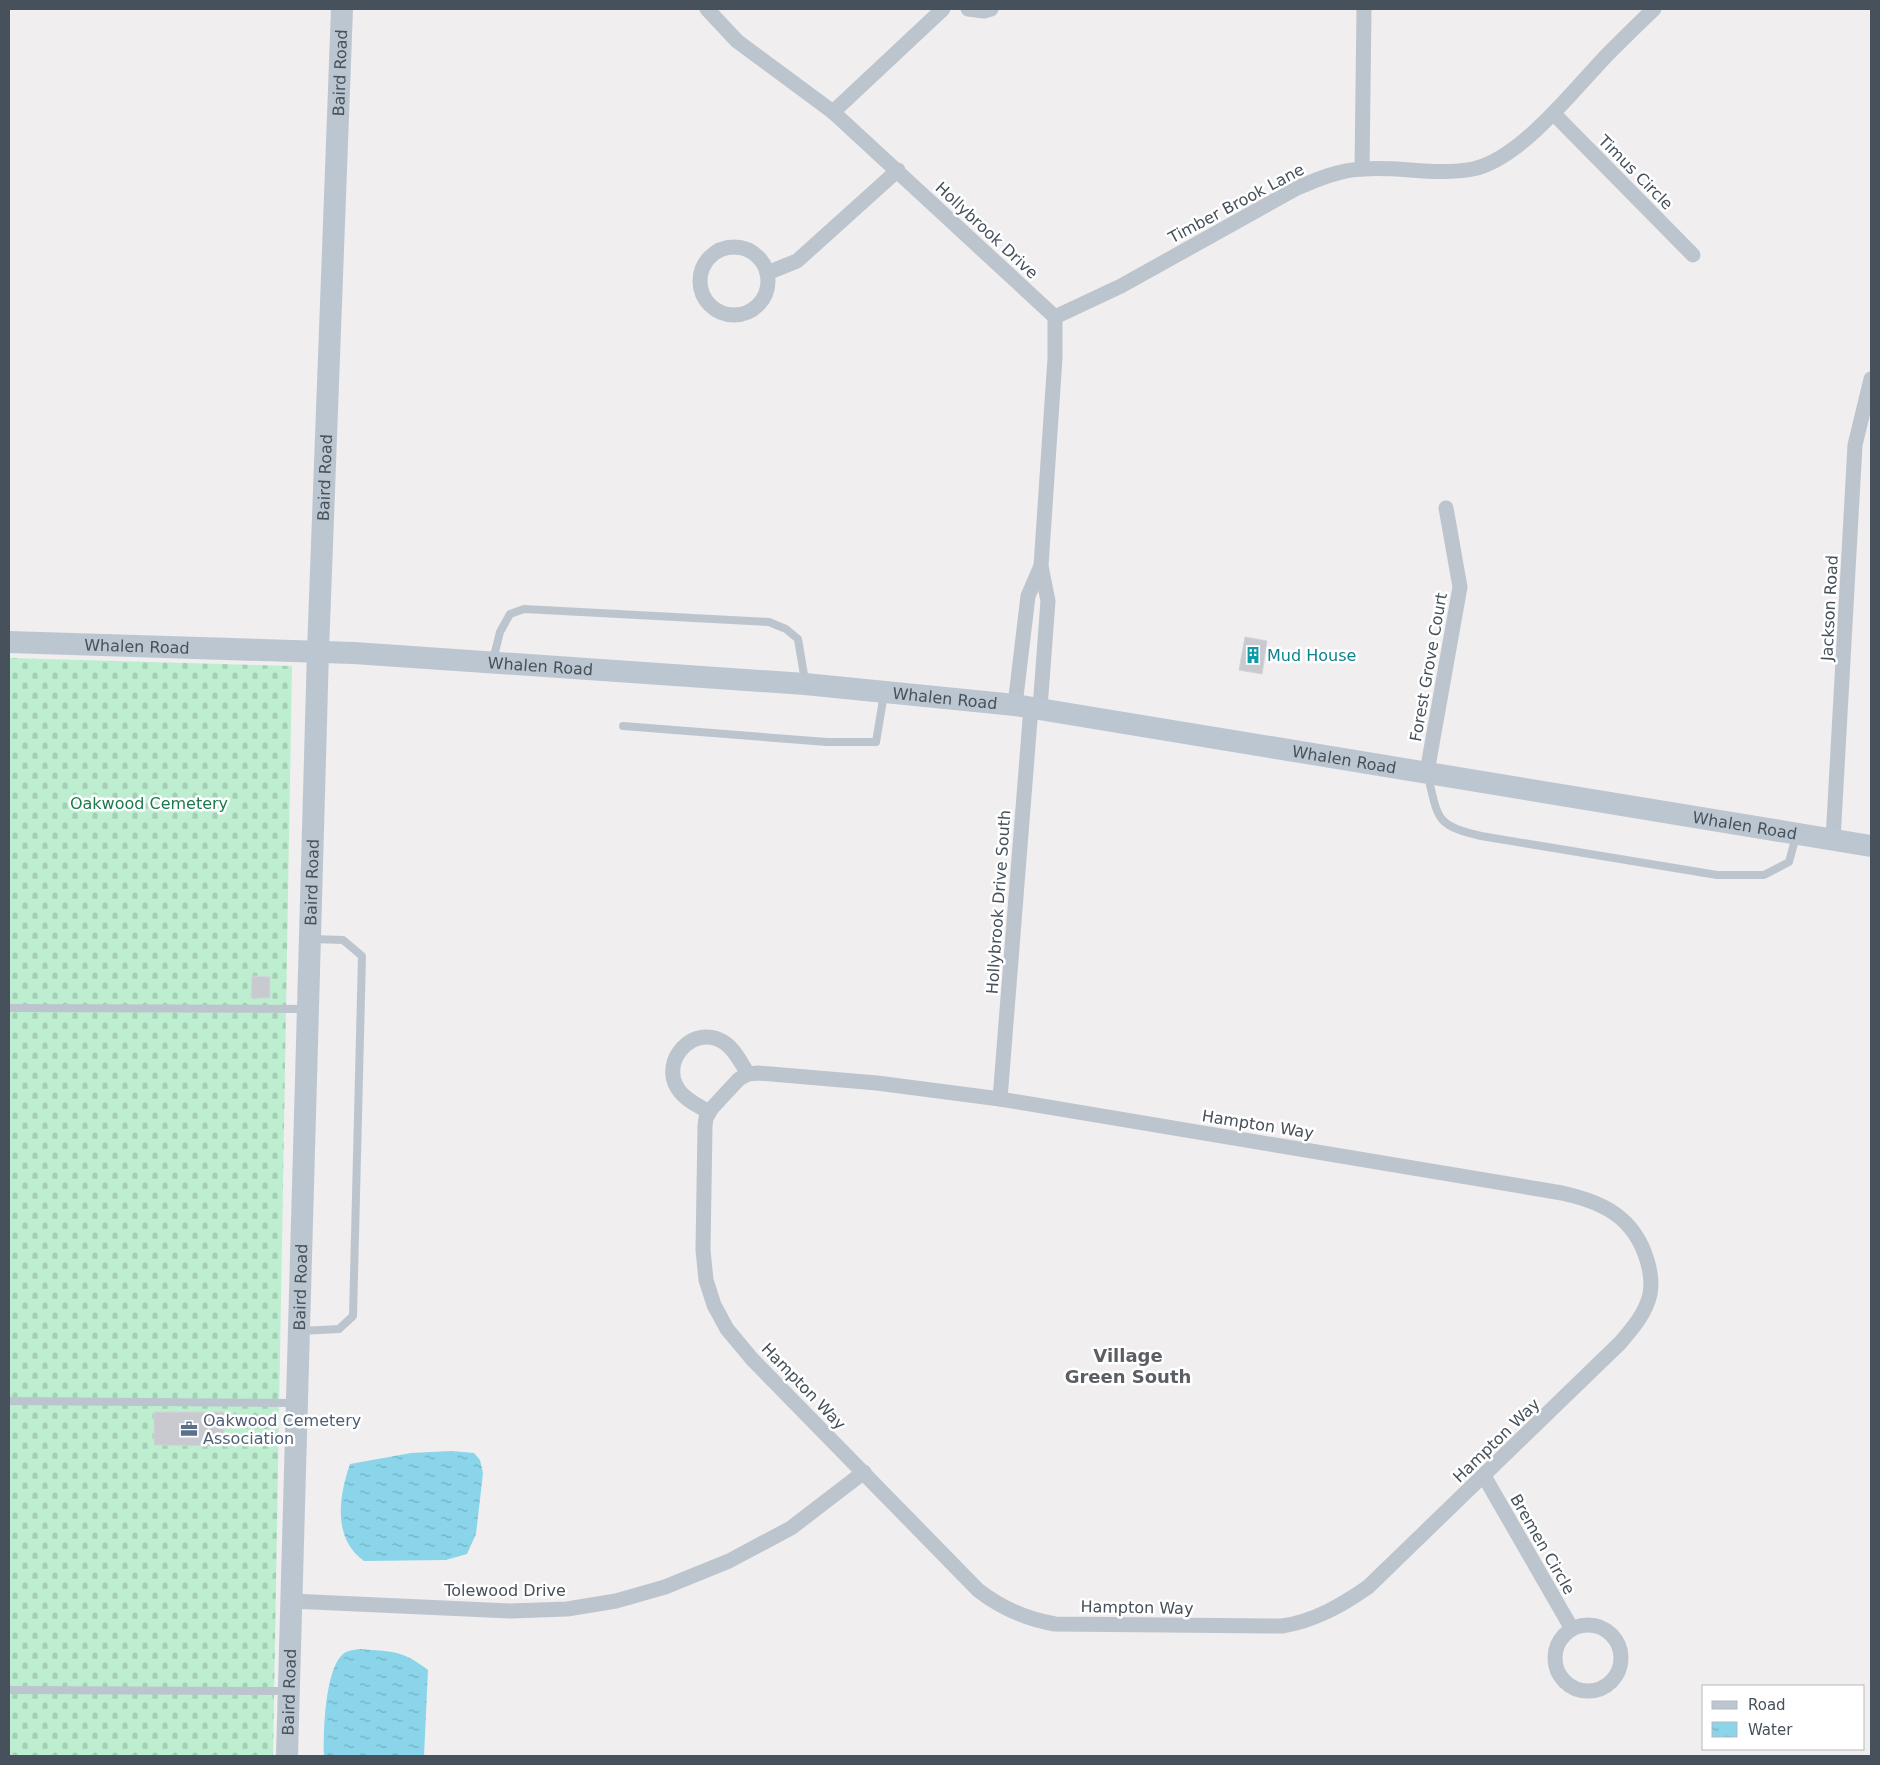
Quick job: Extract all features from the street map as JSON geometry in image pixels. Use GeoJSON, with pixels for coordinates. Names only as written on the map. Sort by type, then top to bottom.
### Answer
{"type":"FeatureCollection","features":[{"type":"Feature","properties":{"kind":"street","name":"Baird Road"},"geometry":{"type":"LineString","coordinates":[[287,1756],[318,651],[342,9]]}},
{"type":"Feature","properties":{"kind":"street","name":"Hollybrook Drive"},"geometry":{"type":"LineString","coordinates":[[707,9],[737,41],[833,112],[1055,317]]}},
{"type":"Feature","properties":{"kind":"street"},"geometry":{"type":"LineString","coordinates":[[833,112],[944,9]]}},
{"type":"Feature","properties":{"kind":"street"},"geometry":{"type":"LineString","coordinates":[[968,9],[984,11],[991,9]]}},
{"type":"Feature","properties":{"kind":"street"},"geometry":{"type":"LineString","coordinates":[[1362,169],[1364,9]]}},
{"type":"Feature","properties":{"kind":"street","name":"Timber Brook Lane"},"geometry":{"type":"LineString","coordinates":[[1055,317],[1121,286],[1297,188],[1324,176],[1362,169],[1450,172],[1475,168],[1498,159],[1554,114],[1608,54],[1654,9]]}},
{"type":"Feature","properties":{"kind":"street","name":"Timus Circle"},"geometry":{"type":"LineString","coordinates":[[1554,114],[1693,255]]}},
{"type":"Feature","properties":{"kind":"street"},"geometry":{"type":"LineString","coordinates":[[767,273],[797,261],[898,170]]}},
{"type":"Feature","properties":{"kind":"street"},"geometry":{"type":"LineString","coordinates":[[732,247],[744,248],[754,254],[762,262],[767,273],[766,294],[756,307],[742,315],[731,316],[720,313],[704,299],[700,289],[700,277],[703,266],[710,256],[720,250],[732,247]]}},
{"type":"Feature","properties":{"kind":"street"},"geometry":{"type":"LineString","coordinates":[[1029,707],[1048,602],[1041,566],[1055,358],[1055,317]]}},
{"type":"Feature","properties":{"kind":"street","name":"Jackson Road"},"geometry":{"type":"LineString","coordinates":[[1833,840],[1855,445],[1871,379]]}},
{"type":"Feature","properties":{"kind":"street","name":"Forest Grove Court"},"geometry":{"type":"LineString","coordinates":[[1427,772],[1460,587],[1446,508]]}},
{"type":"Feature","properties":{"kind":"street"},"geometry":{"type":"LineString","coordinates":[[1029,707],[1028,596],[1034,576],[1041,566]]}},
{"type":"Feature","properties":{"kind":"street","name":"Whalen Road"},"geometry":{"type":"LineString","coordinates":[[9,642],[318,651],[493,662],[805,684],[1029,707],[1871,846]]}},
{"type":"Feature","properties":{"kind":"street","name":"Hollybrook Drive South"},"geometry":{"type":"LineString","coordinates":[[1000,1099],[1029,707]]}},
{"type":"Feature","properties":{"kind":"street"},"geometry":{"type":"LineString","coordinates":[[716,1038],[725,1043],[733,1050],[748,1074],[739,1079],[709,1112],[678,1090],[674,1081],[674,1060],[685,1044],[694,1039],[716,1038]]}},
{"type":"Feature","properties":{"kind":"street","name":"Hampton Way"},"geometry":{"type":"LineString","coordinates":[[709,1112],[705,1126],[702,1250],[706,1280],[714,1305],[727,1329],[752,1359],[978,1590],[992,1601],[1014,1612],[1055,1624],[1282,1626],[1318,1616],[1343,1604],[1368,1587],[1620,1343],[1643,1313],[1650,1294],[1650,1270],[1643,1248],[1633,1230],[1616,1214],[1590,1199],[1000,1099],[877,1083],[748,1074]]}},
{"type":"Feature","properties":{"kind":"street","name":"Tolewood Drive"},"geometry":{"type":"LineString","coordinates":[[291,1602],[510,1611],[566,1609],[616,1602],[665,1587],[738,1556],[791,1528],[864,1472]]}},
{"type":"Feature","properties":{"kind":"street","name":"Bremen Circle"},"geometry":{"type":"LineString","coordinates":[[1484,1476],[1572,1630]]}},
{"type":"Feature","properties":{"kind":"street"},"geometry":{"type":"LineString","coordinates":[[1588,1625],[1598,1627],[1616,1640],[1620,1650],[1618,1672],[1604,1687],[1582,1691],[1563,1680],[1557,1671],[1554,1661],[1555,1650],[1560,1640],[1572,1630],[1588,1625]]}},
{"type":"Feature","properties":{"kind":"lane"},"geometry":{"type":"LineString","coordinates":[[493,662],[500,632],[510,614],[524,609],[769,622],[786,630],[798,639],[805,684]]}},
{"type":"Feature","properties":{"kind":"lane"},"geometry":{"type":"LineString","coordinates":[[623,726],[827,742],[876,742],[884,692]]}},
{"type":"Feature","properties":{"kind":"lane"},"geometry":{"type":"LineString","coordinates":[[1427,772],[1437,815],[1453,829],[1481,836],[1717,875],[1764,875],[1789,862],[1796,833]]}},
{"type":"Feature","properties":{"kind":"lane"},"geometry":{"type":"LineString","coordinates":[[299,1331],[339,1329],[354,1316],[362,956],[343,940],[311,939]]}},
{"type":"Feature","properties":{"kind":"lane"},"geometry":{"type":"LineString","coordinates":[[9,1008],[309,1009]]}},
{"type":"Feature","properties":{"kind":"lane"},"geometry":{"type":"LineString","coordinates":[[9,1402],[297,1403]]}},
{"type":"Feature","properties":{"kind":"lane"},"geometry":{"type":"LineString","coordinates":[[9,1690],[289,1692]]}},
{"type":"Feature","properties":{"kind":"green space","name":"Oakwood Cemetery"},"geometry":{"type":"Polygon","coordinates":[[[9,658],[292,666],[273,1756],[9,1756],[9,658]]]}},
{"type":"Feature","properties":{"kind":"water"},"geometry":{"type":"Polygon","coordinates":[[[451,1451],[474,1453],[480,1460],[483,1473],[476,1534],[467,1554],[446,1560],[364,1561],[354,1552],[347,1541],[341,1516],[343,1489],[350,1464],[411,1453],[451,1451]]]}},
{"type":"Feature","properties":{"kind":"water"},"geometry":{"type":"Polygon","coordinates":[[[360,1649],[388,1651],[403,1655],[428,1670],[424,1756],[324,1756],[326,1703],[332,1674],[336,1663],[344,1653],[360,1649]]]}},
{"type":"Feature","properties":{"kind":"building","name":"Mud House"},"geometry":{"type":"Polygon","coordinates":[[[1245,637],[1267,641],[1262,674],[1239,670],[1245,637]]]}},
{"type":"Feature","properties":{"kind":"building"},"geometry":{"type":"Polygon","coordinates":[[[252,976],[270,977],[270,998],[251,998],[252,976]]]}},
{"type":"Feature","properties":{"kind":"building","name":"Oakwood Cemetery Association"},"geometry":{"type":"Polygon","coordinates":[[[154,1412],[224,1412],[224,1446],[154,1445],[154,1412]]]}},
{"type":"Feature","properties":{"kind":"place","name":"Mud House"},"geometry":{"type":"Point","coordinates":[1253,655]}},
{"type":"Feature","properties":{"kind":"place","name":"Oakwood Cemetery Association"},"geometry":{"type":"Point","coordinates":[189,1429]}},
{"type":"Feature","properties":{"kind":"district","name":"Village Green South"},"geometry":{"type":"Point","coordinates":[1128,1366]}}]}
